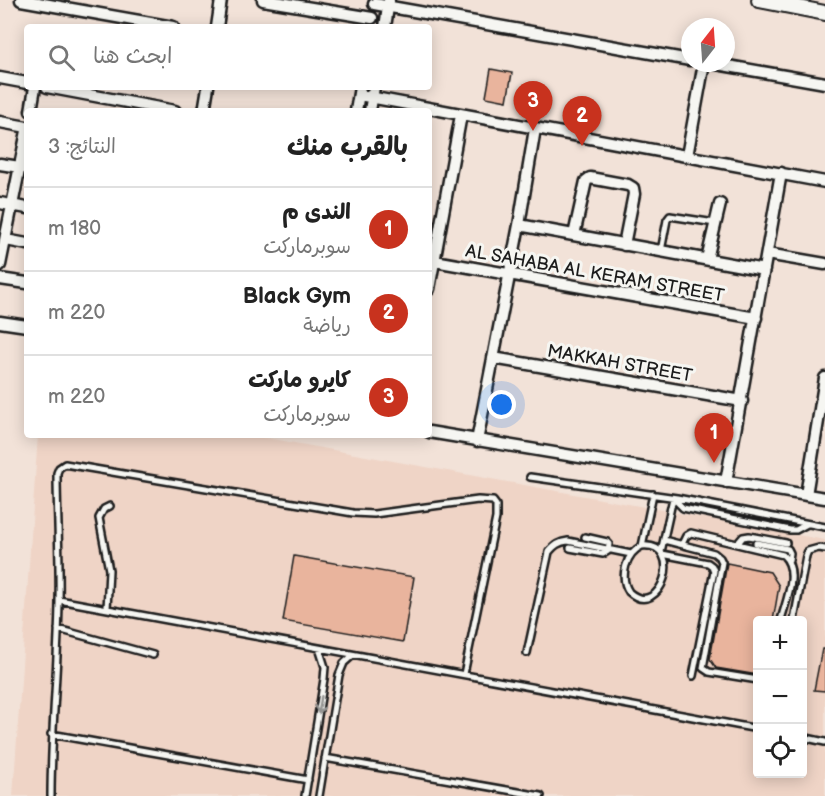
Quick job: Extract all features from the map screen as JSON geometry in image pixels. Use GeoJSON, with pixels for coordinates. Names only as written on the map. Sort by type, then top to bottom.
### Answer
{"type":"FeatureCollection","features":[{"type":"Feature","properties":{"kind":"main road"},"geometry":{"type":"LineString","coordinates":[[759,0],[825,13]]}},
{"type":"Feature","properties":{"kind":"main road"},"geometry":{"type":"LineString","coordinates":[[808,0],[825,3]]}},
{"type":"Feature","properties":{"kind":"street"},"geometry":{"type":"LineString","coordinates":[[21,0],[156,24]]}},
{"type":"Feature","properties":{"kind":"street"},"geometry":{"type":"LineString","coordinates":[[217,24],[220,0]]}},
{"type":"Feature","properties":{"kind":"street"},"geometry":{"type":"LineString","coordinates":[[263,0],[371,22],[374,2],[389,3],[681,58]]}},
{"type":"Feature","properties":{"kind":"street"},"geometry":{"type":"LineString","coordinates":[[386,24],[389,3]]}},
{"type":"Feature","properties":{"kind":"street"},"geometry":{"type":"LineString","coordinates":[[735,67],[825,82]]}},
{"type":"Feature","properties":{"kind":"street"},"geometry":{"type":"LineString","coordinates":[[687,156],[702,72]]}},
{"type":"Feature","properties":{"kind":"street"},"geometry":{"type":"LineString","coordinates":[[0,78],[24,82]]}},
{"type":"Feature","properties":{"kind":"street"},"geometry":{"type":"LineString","coordinates":[[32,108],[34,90]]}},
{"type":"Feature","properties":{"kind":"street"},"geometry":{"type":"LineString","coordinates":[[63,90],[159,108]]}},
{"type":"Feature","properties":{"kind":"street"},"geometry":{"type":"LineString","coordinates":[[204,108],[208,90]]}},
{"type":"Feature","properties":{"kind":"street"},"geometry":{"type":"LineString","coordinates":[[356,108],[359,91],[374,92],[460,115],[825,182]]}},
{"type":"Feature","properties":{"kind":"street"},"geometry":{"type":"LineString","coordinates":[[371,108],[374,92]]}},
{"type":"Feature","properties":{"kind":"street"},"geometry":{"type":"LineString","coordinates":[[432,261],[460,115]]}},
{"type":"Feature","properties":{"kind":"street"},"geometry":{"type":"LineString","coordinates":[[0,122],[24,128]]}},
{"type":"Feature","properties":{"kind":"street"},"geometry":{"type":"LineString","coordinates":[[477,441],[519,225],[535,129]]}},
{"type":"Feature","properties":{"kind":"street"},"geometry":{"type":"LineString","coordinates":[[0,164],[23,168],[0,265]]}},
{"type":"Feature","properties":{"kind":"street"},"geometry":{"type":"LineString","coordinates":[[726,482],[781,173]]}},
{"type":"Feature","properties":{"kind":"street"},"geometry":{"type":"LineString","coordinates":[[574,235],[586,181],[591,178],[628,185],[633,188],[634,194],[624,245]]}},
{"type":"Feature","properties":{"kind":"street"},"geometry":{"type":"LineString","coordinates":[[0,203],[24,207]]}},
{"type":"Feature","properties":{"kind":"street"},"geometry":{"type":"LineString","coordinates":[[707,259],[720,204]]}},
{"type":"Feature","properties":{"kind":"street"},"geometry":{"type":"LineString","coordinates":[[519,225],[764,270]]}},
{"type":"Feature","properties":{"kind":"street"},"geometry":{"type":"LineString","coordinates":[[6,240],[24,243]]}},
{"type":"Feature","properties":{"kind":"street"},"geometry":{"type":"LineString","coordinates":[[767,255],[825,264]]}},
{"type":"Feature","properties":{"kind":"street","name":"AL SAHABA AL KERAM STREET"},"geometry":{"type":"LineString","coordinates":[[432,261],[756,318]]}},
{"type":"Feature","properties":{"kind":"street"},"geometry":{"type":"LineString","coordinates":[[0,279],[24,283]]}},
{"type":"Feature","properties":{"kind":"street"},"geometry":{"type":"LineString","coordinates":[[0,322],[24,326]]}},
{"type":"Feature","properties":{"kind":"street","name":"MAKKAH STREET"},"geometry":{"type":"LineString","coordinates":[[493,358],[742,401]]}},
{"type":"Feature","properties":{"kind":"street"},"geometry":{"type":"LineString","coordinates":[[806,495],[825,378]]}},
{"type":"Feature","properties":{"kind":"street"},"geometry":{"type":"LineString","coordinates":[[432,433],[825,498]]}},
{"type":"Feature","properties":{"kind":"lane"},"geometry":{"type":"LineString","coordinates":[[661,251],[667,220],[670,216],[716,223]]}},
{"type":"Feature","properties":{"kind":"lane"},"geometry":{"type":"LineString","coordinates":[[51,796],[51,734],[59,600],[57,473],[59,468],[65,464],[352,513],[374,514],[486,499],[493,501],[497,512],[465,674]]}},
{"type":"Feature","properties":{"kind":"lane"},"geometry":{"type":"LineString","coordinates":[[530,477],[653,494],[825,527]]}},
{"type":"Feature","properties":{"kind":"lane"},"geometry":{"type":"LineString","coordinates":[[642,546],[653,494]]}},
{"type":"Feature","properties":{"kind":"lane"},"geometry":{"type":"LineString","coordinates":[[675,498],[683,508],[779,528],[796,530],[807,524]]}},
{"type":"Feature","properties":{"kind":"lane"},"geometry":{"type":"LineString","coordinates":[[675,498],[664,540],[662,553],[666,567],[660,589],[652,596],[642,598],[633,595],[624,583],[631,554],[642,546],[651,546],[662,553],[708,563],[712,566],[714,571],[693,676]]}},
{"type":"Feature","properties":{"kind":"lane"},"geometry":{"type":"LineString","coordinates":[[107,609],[110,570],[99,518],[104,509],[110,506]]}},
{"type":"Feature","properties":{"kind":"lane"},"geometry":{"type":"LineString","coordinates":[[682,544],[686,536],[691,534],[776,552],[789,560]]}},
{"type":"Feature","properties":{"kind":"lane"},"geometry":{"type":"LineString","coordinates":[[737,544],[743,537],[749,536],[786,543]]}},
{"type":"Feature","properties":{"kind":"lane"},"geometry":{"type":"LineString","coordinates":[[585,537],[607,542],[609,550]]}},
{"type":"Feature","properties":{"kind":"lane"},"geometry":{"type":"LineString","coordinates":[[664,540],[714,553],[720,558],[722,562],[703,668],[710,672],[753,679]]}},
{"type":"Feature","properties":{"kind":"lane"},"geometry":{"type":"LineString","coordinates":[[527,653],[549,552],[554,546],[561,542],[568,542],[631,554]]}},
{"type":"Feature","properties":{"kind":"lane"},"geometry":{"type":"LineString","coordinates":[[756,543],[788,549],[790,553],[792,575],[783,616]]}},
{"type":"Feature","properties":{"kind":"lane"},"geometry":{"type":"LineString","coordinates":[[570,548],[603,554],[609,550]]}},
{"type":"Feature","properties":{"kind":"lane"},"geometry":{"type":"LineString","coordinates":[[795,616],[808,551],[825,549]]}},
{"type":"Feature","properties":{"kind":"lane"},"geometry":{"type":"LineString","coordinates":[[59,600],[753,728]]}},
{"type":"Feature","properties":{"kind":"lane"},"geometry":{"type":"LineString","coordinates":[[58,629],[153,655]]}},
{"type":"Feature","properties":{"kind":"lane"},"geometry":{"type":"LineString","coordinates":[[305,796],[324,679],[325,668],[319,648]]}},
{"type":"Feature","properties":{"kind":"lane"},"geometry":{"type":"LineString","coordinates":[[319,796],[339,675],[344,663],[353,655]]}},
{"type":"Feature","properties":{"kind":"lane"},"geometry":{"type":"LineString","coordinates":[[51,734],[308,780]]}},
{"type":"Feature","properties":{"kind":"lane"},"geometry":{"type":"LineString","coordinates":[[807,738],[825,742]]}},
{"type":"Feature","properties":{"kind":"lane"},"geometry":{"type":"LineString","coordinates":[[325,758],[541,796]]}},
{"type":"Feature","properties":{"kind":"shaded area"},"geometry":{"type":"Polygon","coordinates":[[[38,438],[267,438],[825,540],[825,796],[13,796],[38,438]]]}},
{"type":"Feature","properties":{"kind":"building"},"geometry":{"type":"Polygon","coordinates":[[[491,69],[512,73],[507,101],[486,97],[491,69]]]}},
{"type":"Feature","properties":{"kind":"building"},"geometry":{"type":"Polygon","coordinates":[[[294,556],[414,577],[403,642],[283,621],[294,556]]]}},
{"type":"Feature","properties":{"kind":"building"},"geometry":{"type":"Polygon","coordinates":[[[727,563],[770,572],[779,586],[774,616],[753,616],[753,674],[716,668],[710,659],[727,563]]]}},
{"type":"Feature","properties":{"kind":"building"},"geometry":{"type":"Polygon","coordinates":[[[822,649],[825,649],[825,691],[814,690],[822,649]]]}},
{"type":"Feature","properties":{"kind":"place","name":"كايرو ماركت"},"geometry":{"type":"Point","coordinates":[533,131]}},
{"type":"Feature","properties":{"kind":"place","name":"Black Gym"},"geometry":{"type":"Point","coordinates":[582,146]}},
{"type":"Feature","properties":{"kind":"place","name":"الندى م"},"geometry":{"type":"Point","coordinates":[714,463]}}]}
